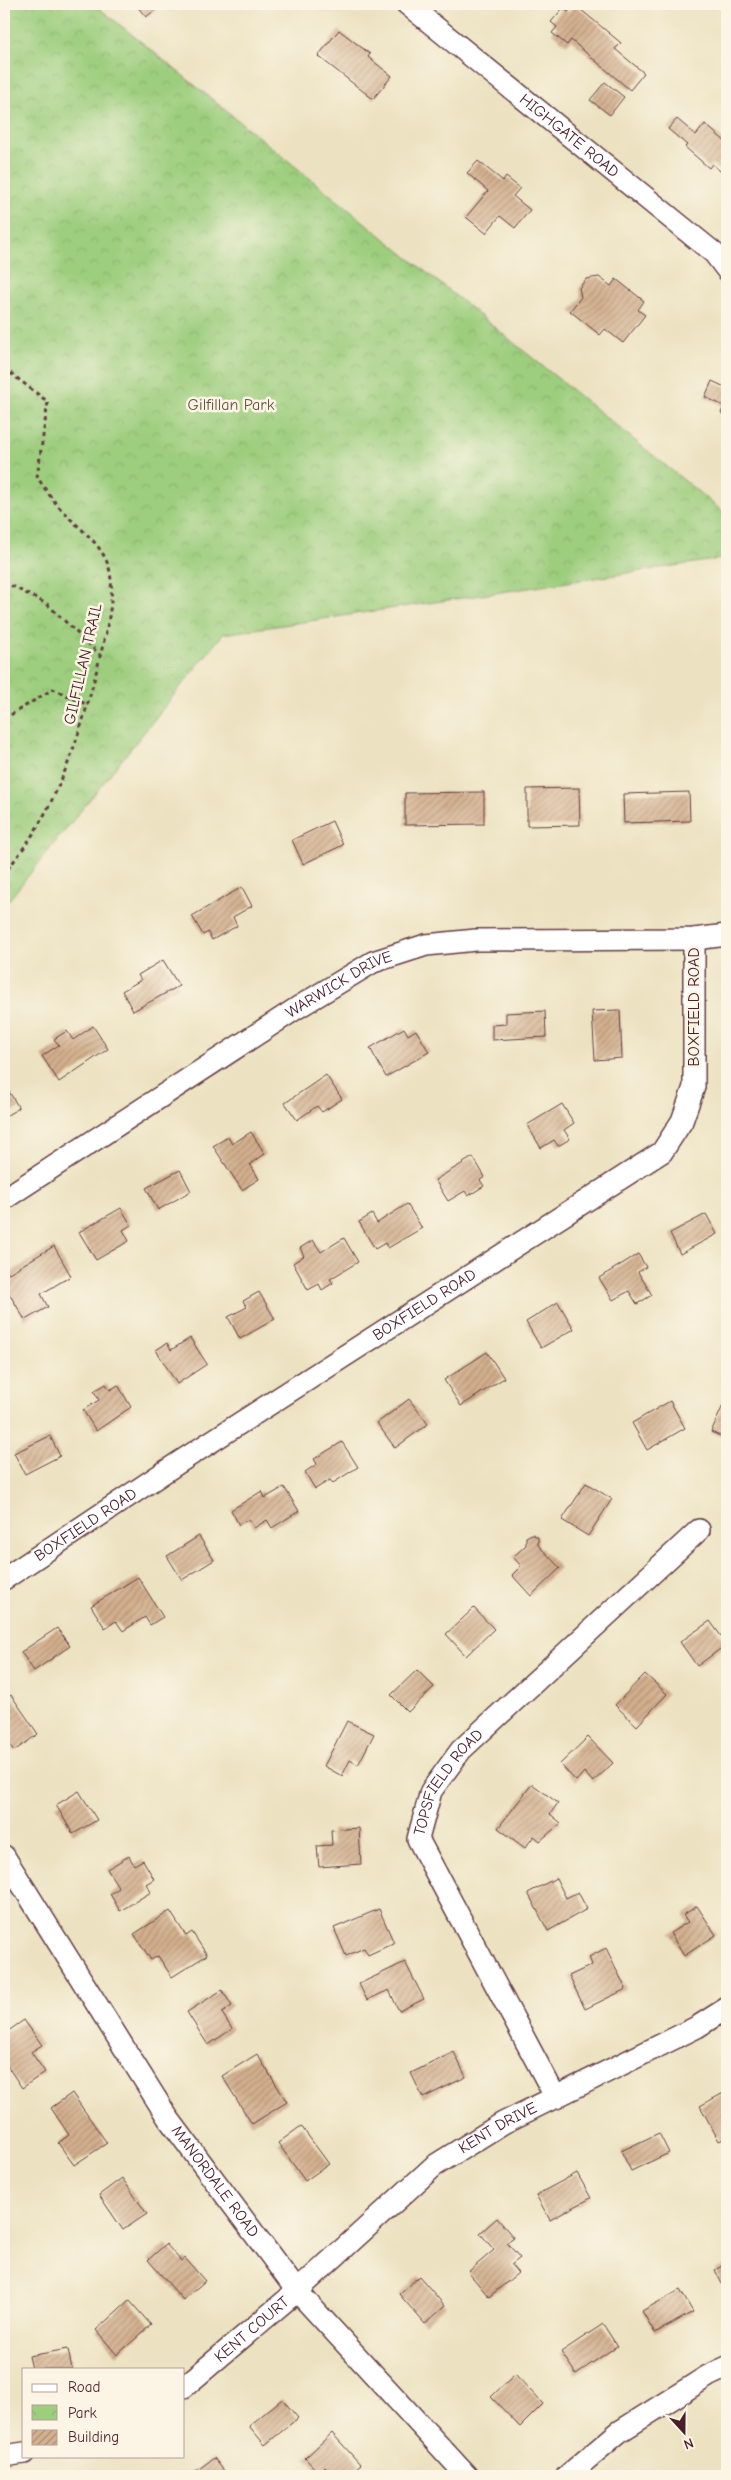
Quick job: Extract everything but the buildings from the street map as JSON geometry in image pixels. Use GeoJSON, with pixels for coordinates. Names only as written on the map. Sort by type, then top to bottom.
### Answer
{"type":"FeatureCollection","features":[{"type":"Feature","properties":{"kind":"street","name":"HIGHGATE ROAD"},"geometry":{"type":"LineString","coordinates":[[407,4],[714,253],[727,270]]}},
{"type":"Feature","properties":{"kind":"street","name":"WARWICK DRIVE"},"geometry":{"type":"LineString","coordinates":[[4,1199],[297,1008],[373,962],[426,944],[476,940],[694,939],[727,935]]}},
{"type":"Feature","properties":{"kind":"street","name":"BOXFIELD ROAD"},"geometry":{"type":"LineString","coordinates":[[4,1579],[178,1463],[662,1152],[682,1121],[694,1087],[694,939]]}},
{"type":"Feature","properties":{"kind":"street","name":"TOPSFIELD ROAD"},"geometry":{"type":"LineString","coordinates":[[556,2098],[418,1838],[431,1791],[461,1750],[699,1530]]}},
{"type":"Feature","properties":{"kind":"street","name":"MANORDALE ROAD"},"geometry":{"type":"LineString","coordinates":[[4,1856],[168,2118],[297,2291],[468,2476]]}},
{"type":"Feature","properties":{"kind":"street","name":"KENT DRIVE"},"geometry":{"type":"LineString","coordinates":[[297,2291],[434,2166],[503,2123],[697,2028],[727,2008]]}},
{"type":"Feature","properties":{"kind":"street","name":"KENT COURT"},"geometry":{"type":"LineString","coordinates":[[185,2386],[297,2291]]}},
{"type":"Feature","properties":{"kind":"street"},"geometry":{"type":"LineString","coordinates":[[567,2476],[619,2432],[708,2376],[727,2367]]}},
{"type":"Feature","properties":{"kind":"street"},"geometry":{"type":"LineString","coordinates":[[4,2456],[22,2453]]}},
{"type":"Feature","properties":{"kind":"path","name":"GILFILLAN TRAIL"},"geometry":{"type":"LineString","coordinates":[[4,368],[48,402],[37,477],[58,507],[96,543],[110,571],[111,611],[88,705],[60,785],[24,851],[4,873]]}},
{"type":"Feature","properties":{"kind":"path"},"geometry":{"type":"LineString","coordinates":[[4,582],[48,604],[100,656]]}},
{"type":"Feature","properties":{"kind":"path"},"geometry":{"type":"LineString","coordinates":[[4,719],[53,689],[88,705]]}},
{"type":"Feature","properties":{"kind":"green space","name":"Gilfillan Park"},"geometry":{"type":"Polygon","coordinates":[[[4,4],[94,4],[727,515],[727,558],[223,634],[4,906],[4,4]]]}}]}
